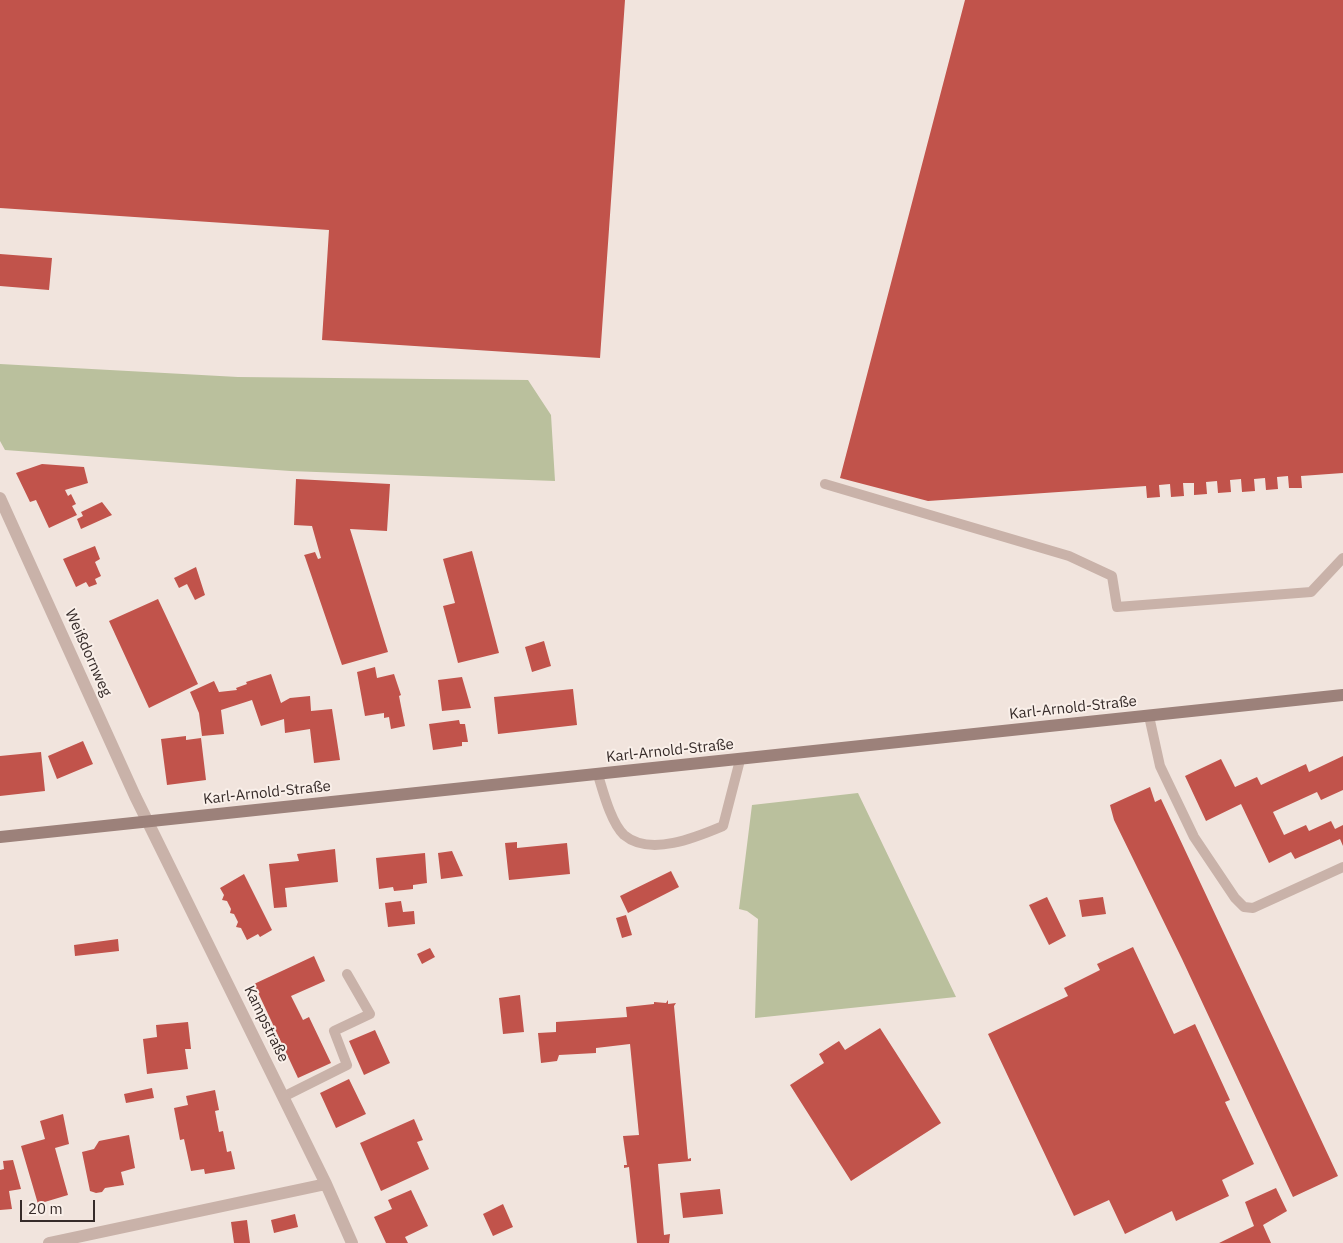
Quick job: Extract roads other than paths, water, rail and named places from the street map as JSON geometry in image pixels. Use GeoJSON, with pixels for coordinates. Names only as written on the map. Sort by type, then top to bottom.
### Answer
{"type":"FeatureCollection","features":[{"type":"Feature","properties":{"kind":"main road","name":"Karl-Arnold-Straße"},"geometry":{"type":"LineString","coordinates":[[0,837],[1343,695]]}},
{"type":"Feature","properties":{"kind":"street","name":"Weißdornweg"},"geometry":{"type":"LineString","coordinates":[[0,498],[148,821]]}},
{"type":"Feature","properties":{"kind":"street","name":"Kampstraße"},"geometry":{"type":"LineString","coordinates":[[148,821],[326,1184],[352,1243]]}},
{"type":"Feature","properties":{"kind":"street"},"geometry":{"type":"LineString","coordinates":[[49,1243],[326,1184]]}},
{"type":"Feature","properties":{"kind":"lane"},"geometry":{"type":"LineString","coordinates":[[824,484],[1069,556],[1112,576],[1117,607],[1312,592],[1343,558]]}},
{"type":"Feature","properties":{"kind":"lane"},"geometry":{"type":"LineString","coordinates":[[1149,716],[1160,766],[1194,837],[1235,898],[1244,907],[1253,908],[1343,867]]}},
{"type":"Feature","properties":{"kind":"lane"},"geometry":{"type":"LineString","coordinates":[[598,775],[612,815],[624,834],[643,843],[659,844],[688,841],[723,826],[740,760]]}},
{"type":"Feature","properties":{"kind":"lane"},"geometry":{"type":"LineString","coordinates":[[283,1097],[347,1065],[334,1031],[370,1014],[347,974]]}}]}
